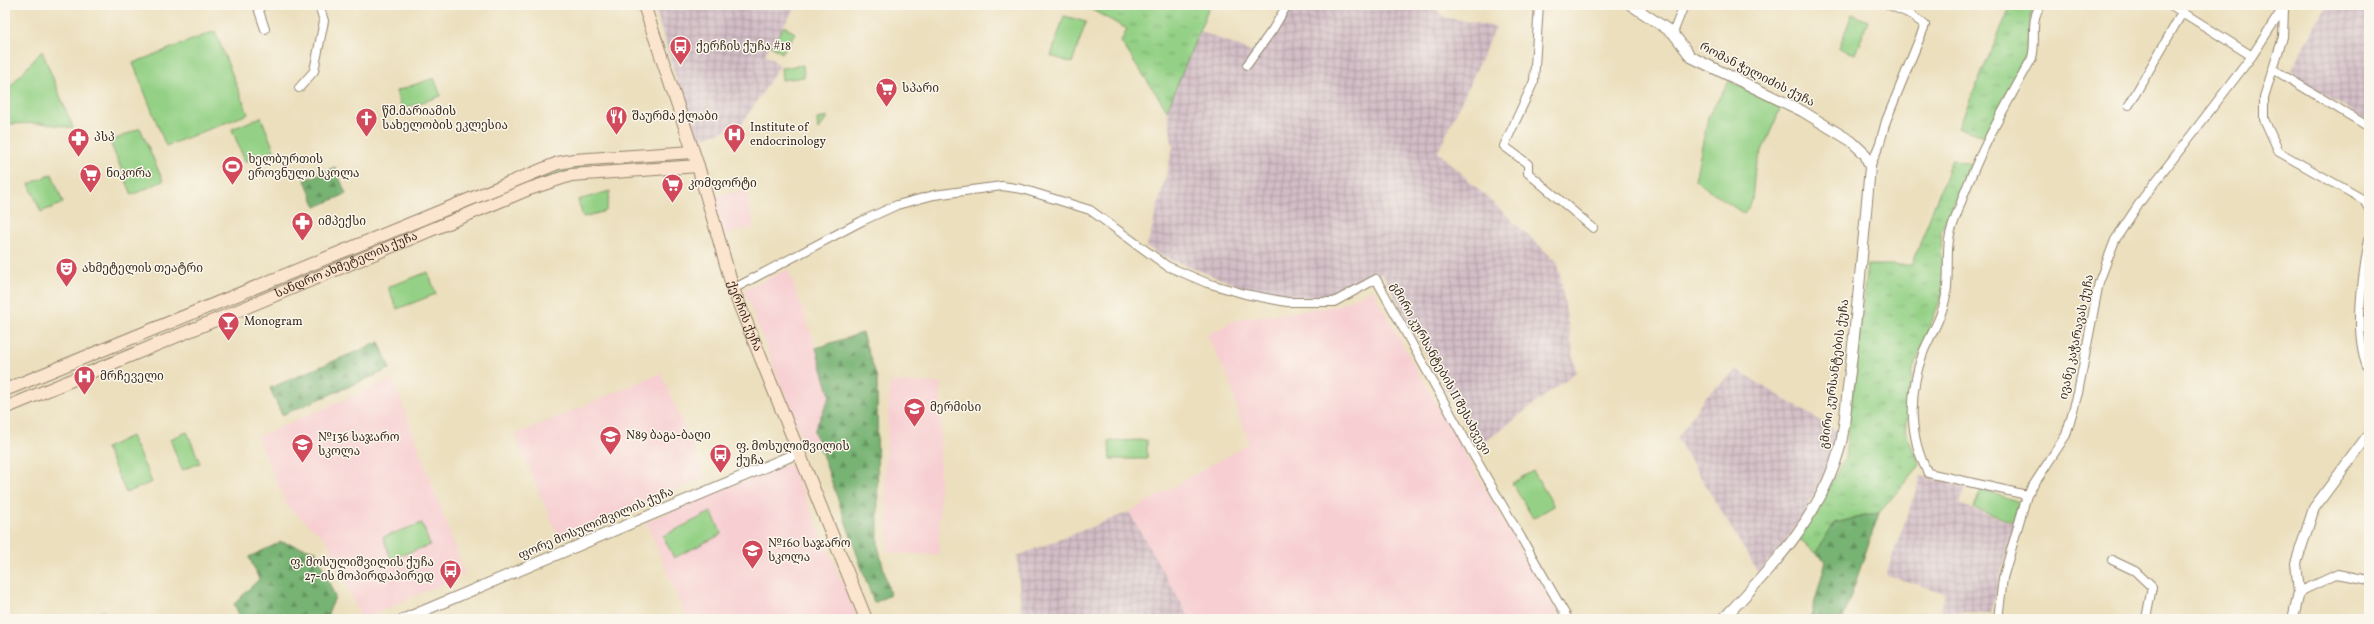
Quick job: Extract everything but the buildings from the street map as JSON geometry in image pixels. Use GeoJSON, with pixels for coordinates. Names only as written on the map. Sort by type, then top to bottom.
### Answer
{"type":"FeatureCollection","features":[{"type":"Feature","properties":{"kind":"main road","name":"ქერჩის ქუჩა"},"geometry":{"type":"LineString","coordinates":[[644,5],[692,152],[698,166],[733,289],[866,619]]}},
{"type":"Feature","properties":{"kind":"main road","name":"სანდრო ახმეტელის ქუჩა"},"geometry":{"type":"LineString","coordinates":[[5,390],[523,177],[558,164],[574,160],[692,152]]}},
{"type":"Feature","properties":{"kind":"main road"},"geometry":{"type":"LineString","coordinates":[[638,156],[639,171]]}},
{"type":"Feature","properties":{"kind":"main road","name":"სანდრო ახმეტელის ქუჩა"},"geometry":{"type":"LineString","coordinates":[[5,408],[529,189],[571,175],[698,166]]}},
{"type":"Feature","properties":{"kind":"main road"},"geometry":{"type":"LineString","coordinates":[[523,177],[529,189]]}},
{"type":"Feature","properties":{"kind":"main road"},"geometry":{"type":"LineString","coordinates":[[450,207],[456,219]]}},
{"type":"Feature","properties":{"kind":"main road"},"geometry":{"type":"LineString","coordinates":[[209,306],[214,320]]}},
{"type":"Feature","properties":{"kind":"main road"},"geometry":{"type":"LineString","coordinates":[[43,374],[49,389]]}},
{"type":"Feature","properties":{"kind":"street"},"geometry":{"type":"LineString","coordinates":[[257,5],[265,29]]}},
{"type":"Feature","properties":{"kind":"street"},"geometry":{"type":"LineString","coordinates":[[299,88],[314,71],[324,21],[319,5]]}},
{"type":"Feature","properties":{"kind":"street"},"geometry":{"type":"LineString","coordinates":[[1247,66],[1273,29],[1287,5]]}},
{"type":"Feature","properties":{"kind":"street"},"geometry":{"type":"LineString","coordinates":[[1539,5],[1534,81],[1504,146],[1528,164],[1528,172],[1593,228]]}},
{"type":"Feature","properties":{"kind":"street","name":"რომან ჭელიძის ქუჩა"},"geometry":{"type":"LineString","coordinates":[[1631,5],[1673,33],[1691,57],[1802,111],[1851,141],[1865,154],[1870,167]]}},
{"type":"Feature","properties":{"kind":"street"},"geometry":{"type":"LineString","coordinates":[[1673,33],[1684,5]]}},
{"type":"Feature","properties":{"kind":"street"},"geometry":{"type":"LineString","coordinates":[[1870,167],[1880,144],[1886,121],[1925,25],[1908,13],[1889,5]]}},
{"type":"Feature","properties":{"kind":"street"},"geometry":{"type":"LineString","coordinates":[[2027,495],[1928,473],[1922,462],[1912,421],[1914,383],[1924,352],[1938,324],[1946,300],[1949,266],[1948,239],[1971,172],[2032,58],[2035,46],[2034,18],[2040,5]]}},
{"type":"Feature","properties":{"kind":"street"},"geometry":{"type":"LineString","coordinates":[[2171,5],[2252,56]]}},
{"type":"Feature","properties":{"kind":"street"},"geometry":{"type":"LineString","coordinates":[[2284,7],[2283,37],[2264,97],[2264,119],[2279,152],[2364,200],[2369,209]]}},
{"type":"Feature","properties":{"kind":"street","name":"ივანე კაჭარავას ქუჩა"},"geometry":{"type":"LineString","coordinates":[[1998,619],[2003,578],[2027,495],[2066,435],[2078,393],[2099,282],[2115,240],[2143,198],[2252,56],[2284,7]]}},
{"type":"Feature","properties":{"kind":"street"},"geometry":{"type":"LineString","coordinates":[[2130,105],[2182,13]]}},
{"type":"Feature","properties":{"kind":"street"},"geometry":{"type":"LineString","coordinates":[[2273,69],[2369,127]]}},
{"type":"Feature","properties":{"kind":"street","name":"გმირი კურსანტების ქუჩა"},"geometry":{"type":"LineString","coordinates":[[1723,619],[1763,577],[1805,523],[1825,484],[1840,447],[1858,306],[1870,167]]}},
{"type":"Feature","properties":{"kind":"street","name":"გმირი კურსანტების II შესახვევი"},"geometry":{"type":"LineString","coordinates":[[733,289],[862,221],[898,205],[934,195],[1002,186],[1022,189],[1090,210],[1167,266],[1207,282],[1245,294],[1286,302],[1334,302],[1376,279],[1472,454],[1568,619]]}},
{"type":"Feature","properties":{"kind":"street"},"geometry":{"type":"LineString","coordinates":[[2369,239],[2360,299],[2364,361],[2369,370]]}},
{"type":"Feature","properties":{"kind":"street"},"geometry":{"type":"LineString","coordinates":[[2293,619],[2299,592],[2296,563],[2314,508],[2369,434]]}},
{"type":"Feature","properties":{"kind":"street","name":"ფორე მოსულიშვილის ქუჩა"},"geometry":{"type":"LineString","coordinates":[[404,619],[798,453]]}},
{"type":"Feature","properties":{"kind":"street"},"geometry":{"type":"LineString","coordinates":[[2112,560],[2135,571],[2152,587],[2146,619]]}},
{"type":"Feature","properties":{"kind":"street"},"geometry":{"type":"LineString","coordinates":[[2299,592],[2338,574],[2369,580]]}},
{"type":"Feature","properties":{"kind":"shaded area"},"geometry":{"type":"Polygon","coordinates":[[[654,5],[797,5],[765,54],[780,65],[742,124],[695,141],[654,5]]]}},
{"type":"Feature","properties":{"kind":"shaded area"},"geometry":{"type":"Polygon","coordinates":[[[1291,5],[1432,5],[1444,17],[1496,27],[1438,152],[1558,263],[1576,372],[1478,447],[1382,273],[1331,296],[1298,297],[1250,290],[1166,258],[1147,247],[1173,148],[1167,110],[1198,30],[1259,55],[1291,5]]]}},
{"type":"Feature","properties":{"kind":"shaded area"},"geometry":{"type":"Polygon","coordinates":[[[2327,5],[2369,5],[2369,122],[2308,86],[2291,70],[2327,5]]]}},
{"type":"Feature","properties":{"kind":"shaded area"},"geometry":{"type":"Polygon","coordinates":[[[746,190],[754,227],[724,235],[712,196],[746,190]]]}},
{"type":"Feature","properties":{"kind":"shaded area"},"geometry":{"type":"Polygon","coordinates":[[[788,269],[816,348],[830,396],[814,431],[818,442],[805,446],[744,290],[788,269]]]}},
{"type":"Feature","properties":{"kind":"shaded area"},"geometry":{"type":"Polygon","coordinates":[[[1373,289],[1406,351],[1561,619],[1190,619],[1129,512],[1250,443],[1239,416],[1230,382],[1207,335],[1237,319],[1337,306],[1373,289]]]}},
{"type":"Feature","properties":{"kind":"shaded area"},"geometry":{"type":"Polygon","coordinates":[[[1737,370],[1840,433],[1829,465],[1801,520],[1759,574],[1677,438],[1704,398],[1737,370]]]}},
{"type":"Feature","properties":{"kind":"shaded area","name":"N89 ბაგა-ბაღი"},"geometry":{"type":"Polygon","coordinates":[[[661,373],[705,477],[559,539],[515,435],[661,373]]]}},
{"type":"Feature","properties":{"kind":"shaded area"},"geometry":{"type":"Polygon","coordinates":[[[393,379],[465,574],[362,619],[327,540],[288,507],[257,437],[393,379]]]}},
{"type":"Feature","properties":{"kind":"shaded area","name":"მერმისი"},"geometry":{"type":"Polygon","coordinates":[[[890,382],[941,383],[939,555],[889,553],[885,472],[890,382]]]}},
{"type":"Feature","properties":{"kind":"shaded area","name":"№160 საჯარო სკოლა"},"geometry":{"type":"Polygon","coordinates":[[[783,465],[792,467],[858,619],[687,619],[646,522],[783,465]]]}},
{"type":"Feature","properties":{"kind":"shaded area"},"geometry":{"type":"Polygon","coordinates":[[[1921,476],[1965,487],[1959,504],[2015,524],[1990,613],[1941,611],[1945,593],[1886,575],[1921,476]]]}},
{"type":"Feature","properties":{"kind":"shaded area"},"geometry":{"type":"Polygon","coordinates":[[[1129,512],[1190,619],[1022,619],[1017,556],[1129,512]]]}},
{"type":"Feature","properties":{"kind":"green space"},"geometry":{"type":"Polygon","coordinates":[[[1083,5],[1210,5],[1167,110],[1121,42],[1127,29],[1083,5]]]}},
{"type":"Feature","properties":{"kind":"green space"},"geometry":{"type":"Polygon","coordinates":[[[2011,5],[2036,5],[2032,12],[2025,56],[1985,136],[1958,128],[2011,5]]]}},
{"type":"Feature","properties":{"kind":"green space"},"geometry":{"type":"Polygon","coordinates":[[[1852,14],[1868,21],[1855,54],[1839,48],[1852,14]]]}},
{"type":"Feature","properties":{"kind":"green space"},"geometry":{"type":"Polygon","coordinates":[[[1064,16],[1086,22],[1072,63],[1051,56],[1064,16]]]}},
{"type":"Feature","properties":{"kind":"green space"},"geometry":{"type":"Polygon","coordinates":[[[784,26],[795,33],[782,53],[771,46],[784,26]]]}},
{"type":"Feature","properties":{"kind":"green space"},"geometry":{"type":"Polygon","coordinates":[[[215,31],[248,114],[166,146],[133,63],[215,31]]]}},
{"type":"Feature","properties":{"kind":"green space"},"geometry":{"type":"Polygon","coordinates":[[[42,51],[73,128],[43,123],[8,124],[5,122],[5,92],[42,51]]]}},
{"type":"Feature","properties":{"kind":"green space"},"geometry":{"type":"Polygon","coordinates":[[[803,65],[804,77],[782,80],[781,68],[803,65]]]}},
{"type":"Feature","properties":{"kind":"green space"},"geometry":{"type":"Polygon","coordinates":[[[434,78],[441,96],[402,109],[396,91],[434,78]]]}},
{"type":"Feature","properties":{"kind":"green space"},"geometry":{"type":"Polygon","coordinates":[[[1729,81],[1782,105],[1755,167],[1752,201],[1744,214],[1695,180],[1708,117],[1729,81]]]}},
{"type":"Feature","properties":{"kind":"green space"},"geometry":{"type":"Polygon","coordinates":[[[261,117],[274,150],[245,162],[232,129],[261,117]]]}},
{"type":"Feature","properties":{"kind":"green space"},"geometry":{"type":"Polygon","coordinates":[[[828,117],[818,130],[817,119],[828,117]]]}},
{"type":"Feature","properties":{"kind":"green space"},"geometry":{"type":"Polygon","coordinates":[[[140,128],[163,181],[132,195],[110,142],[140,128]]]}},
{"type":"Feature","properties":{"kind":"green space"},"geometry":{"type":"Polygon","coordinates":[[[1952,159],[1972,165],[1941,231],[1943,293],[1912,372],[1905,431],[1920,465],[1879,513],[1834,523],[1816,553],[1799,539],[1845,458],[1867,265],[1912,265],[1952,159]]]}},
{"type":"Feature","properties":{"kind":"green space"},"geometry":{"type":"Polygon","coordinates":[[[634,163],[634,166],[534,182],[532,177],[567,167],[634,163]]]}},
{"type":"Feature","properties":{"kind":"green space"},"geometry":{"type":"Polygon","coordinates":[[[335,167],[346,194],[316,207],[305,180],[335,167]]]}},
{"type":"Feature","properties":{"kind":"green space"},"geometry":{"type":"Polygon","coordinates":[[[52,174],[63,203],[41,212],[29,184],[52,174]]]}},
{"type":"Feature","properties":{"kind":"green space"},"geometry":{"type":"Polygon","coordinates":[[[610,191],[606,211],[583,217],[578,200],[610,191]]]}},
{"type":"Feature","properties":{"kind":"green space"},"geometry":{"type":"Polygon","coordinates":[[[428,272],[436,294],[397,309],[388,287],[428,272]]]}},
{"type":"Feature","properties":{"kind":"green space"},"geometry":{"type":"Polygon","coordinates":[[[862,333],[877,378],[878,546],[890,595],[874,603],[814,431],[830,396],[816,348],[862,333]]]}},
{"type":"Feature","properties":{"kind":"green space"},"geometry":{"type":"Polygon","coordinates":[[[379,342],[390,369],[282,415],[270,388],[379,342]]]}},
{"type":"Feature","properties":{"kind":"green space"},"geometry":{"type":"Polygon","coordinates":[[[187,432],[200,463],[182,470],[170,439],[187,432]]]}},
{"type":"Feature","properties":{"kind":"green space"},"geometry":{"type":"Polygon","coordinates":[[[131,436],[152,482],[126,493],[106,448],[131,436]]]}},
{"type":"Feature","properties":{"kind":"green space"},"geometry":{"type":"Polygon","coordinates":[[[1147,440],[1147,459],[1110,459],[1109,441],[1147,440]]]}},
{"type":"Feature","properties":{"kind":"green space"},"geometry":{"type":"Polygon","coordinates":[[[1533,471],[1554,506],[1533,518],[1512,483],[1533,471]]]}},
{"type":"Feature","properties":{"kind":"green space"},"geometry":{"type":"Polygon","coordinates":[[[1981,489],[2020,503],[2013,522],[1974,508],[1981,489]]]}},
{"type":"Feature","properties":{"kind":"green space"},"geometry":{"type":"Polygon","coordinates":[[[711,512],[722,534],[674,558],[663,536],[711,512]]]}},
{"type":"Feature","properties":{"kind":"green space"},"geometry":{"type":"Polygon","coordinates":[[[1879,513],[1843,619],[1810,619],[1826,561],[1816,553],[1834,523],[1879,513]]]}},
{"type":"Feature","properties":{"kind":"green space"},"geometry":{"type":"Polygon","coordinates":[[[422,523],[430,545],[391,559],[383,537],[422,523]]]}},
{"type":"Feature","properties":{"kind":"green space"},"geometry":{"type":"Polygon","coordinates":[[[281,542],[316,551],[335,597],[326,619],[241,619],[234,604],[259,579],[249,557],[281,542]]]}},
{"type":"Feature","properties":{"kind":"green space"},"geometry":{"type":"Polygon","coordinates":[[[104,611],[107,619],[84,619],[104,611]]]}},
{"type":"Feature","properties":{"kind":"place","name":"ქერჩის ქუჩა #18"},"geometry":{"type":"Point","coordinates":[681,66]}},
{"type":"Feature","properties":{"kind":"place","name":"სპარი"},"geometry":{"type":"Point","coordinates":[887,108]}},
{"type":"Feature","properties":{"kind":"place","name":"შაურმა ქლაბი"},"geometry":{"type":"Point","coordinates":[616,136]}},
{"type":"Feature","properties":{"kind":"place","name":"წმ.მარიამის სახელობის ეკლესია"},"geometry":{"type":"Point","coordinates":[366,138]}},
{"type":"Feature","properties":{"kind":"place","name":"Institute of endocrinology"},"geometry":{"type":"Point","coordinates":[735,154]}},
{"type":"Feature","properties":{"kind":"place","name":"პსპ"},"geometry":{"type":"Point","coordinates":[78,158]}},
{"type":"Feature","properties":{"kind":"place","name":"ხელბურთის ეროვნული სკოლა"},"geometry":{"type":"Point","coordinates":[233,186]}},
{"type":"Feature","properties":{"kind":"place","name":"ნიკორა"},"geometry":{"type":"Point","coordinates":[91,194]}},
{"type":"Feature","properties":{"kind":"place","name":"კომფორტი"},"geometry":{"type":"Point","coordinates":[673,204]}},
{"type":"Feature","properties":{"kind":"place","name":"იმპექსი"},"geometry":{"type":"Point","coordinates":[302,242]}},
{"type":"Feature","properties":{"kind":"place","name":"ახმეტელის თეატრი"},"geometry":{"type":"Point","coordinates":[66,288]}},
{"type":"Feature","properties":{"kind":"place","name":"Monogram"},"geometry":{"type":"Point","coordinates":[229,342]}},
{"type":"Feature","properties":{"kind":"place","name":"მრჩეველი"},"geometry":{"type":"Point","coordinates":[84,396]}},
{"type":"Feature","properties":{"kind":"place","name":"მერმისი"},"geometry":{"type":"Point","coordinates":[914,428]}},
{"type":"Feature","properties":{"kind":"place","name":"N89 ბაგა-ბაღი"},"geometry":{"type":"Point","coordinates":[610,456]}},
{"type":"Feature","properties":{"kind":"place","name":"№136 საჯარო სკოლა"},"geometry":{"type":"Point","coordinates":[303,464]}},
{"type":"Feature","properties":{"kind":"place","name":"ფ. მოსულიშვილის ქუჩა"},"geometry":{"type":"Point","coordinates":[720,474]}},
{"type":"Feature","properties":{"kind":"place","name":"№160 საჯარო სკოლა"},"geometry":{"type":"Point","coordinates":[752,570]}},
{"type":"Feature","properties":{"kind":"place","name":"ფ. მოსულიშვილის ქუჩა 27-ის მოპირდაპირედ"},"geometry":{"type":"Point","coordinates":[450,590]}}]}
